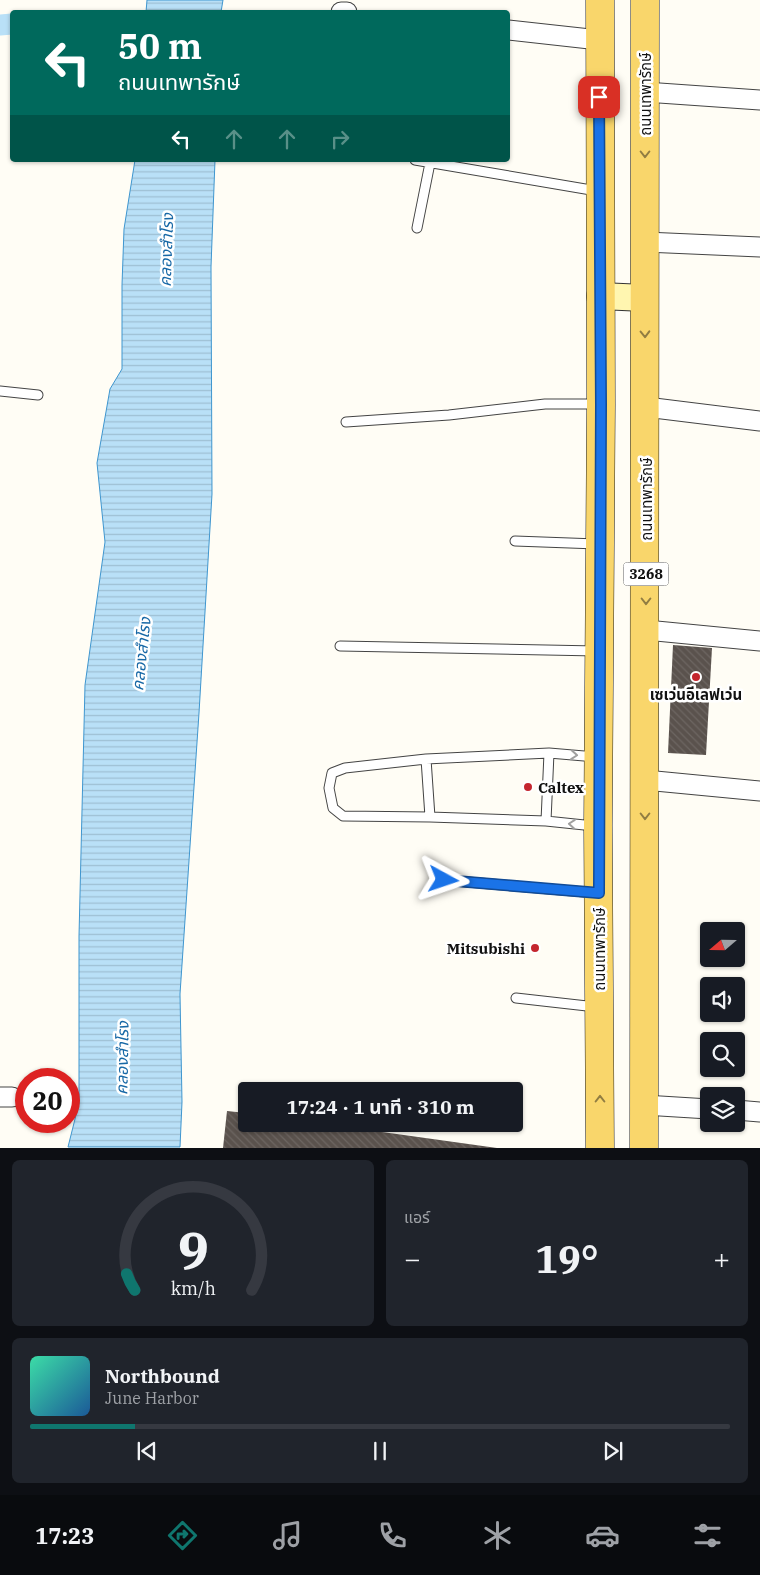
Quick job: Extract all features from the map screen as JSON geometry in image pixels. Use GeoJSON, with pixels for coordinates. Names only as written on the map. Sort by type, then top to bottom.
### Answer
{"type":"FeatureCollection","features":[{"type":"Feature","properties":{"kind":"main road","name":"ถนนเทพารักษ์"},"geometry":{"type":"LineString","coordinates":[[600,0],[601,404],[598,826],[600,1148]]}},
{"type":"Feature","properties":{"kind":"main road","name":"ถนนเทพารักษ์"},"geometry":{"type":"LineString","coordinates":[[644,1148],[646,630],[645,0]]}},
{"type":"Feature","properties":{"kind":"main road"},"geometry":{"type":"LineString","coordinates":[[600,296],[645,298]]}},
{"type":"Feature","properties":{"kind":"street"},"geometry":{"type":"LineString","coordinates":[[510,30],[599,40]]}},
{"type":"Feature","properties":{"kind":"street"},"geometry":{"type":"LineString","coordinates":[[645,92],[760,100]]}},
{"type":"Feature","properties":{"kind":"street"},"geometry":{"type":"LineString","coordinates":[[645,242],[760,247]]}},
{"type":"Feature","properties":{"kind":"street"},"geometry":{"type":"LineString","coordinates":[[646,407],[760,421]]}},
{"type":"Feature","properties":{"kind":"street"},"geometry":{"type":"LineString","coordinates":[[646,630],[760,641]]}},
{"type":"Feature","properties":{"kind":"street"},"geometry":{"type":"LineString","coordinates":[[645,780],[760,791]]}},
{"type":"Feature","properties":{"kind":"street"},"geometry":{"type":"LineString","coordinates":[[644,1105],[700,1108]]}},
{"type":"Feature","properties":{"kind":"street"},"geometry":{"type":"LineString","coordinates":[[745,1111],[760,1112]]}},
{"type":"Feature","properties":{"kind":"lane"},"geometry":{"type":"LineString","coordinates":[[425,162],[600,192]]}},
{"type":"Feature","properties":{"kind":"lane"},"geometry":{"type":"LineString","coordinates":[[416,228],[430,163]]}},
{"type":"Feature","properties":{"kind":"lane"},"geometry":{"type":"LineString","coordinates":[[0,391],[38,395]]}},
{"type":"Feature","properties":{"kind":"lane"},"geometry":{"type":"LineString","coordinates":[[346,422],[449,415],[545,404],[601,404]]}},
{"type":"Feature","properties":{"kind":"lane"},"geometry":{"type":"LineString","coordinates":[[515,541],[600,544]]}},
{"type":"Feature","properties":{"kind":"lane"},"geometry":{"type":"LineString","coordinates":[[340,646],[600,651]]}},
{"type":"Feature","properties":{"kind":"lane"},"geometry":{"type":"LineString","coordinates":[[546,821],[548,753]]}},
{"type":"Feature","properties":{"kind":"lane"},"geometry":{"type":"LineString","coordinates":[[598,826],[546,821],[342,816],[333,808],[329,788],[332,773],[345,768],[426,759],[548,753],[599,757]]}},
{"type":"Feature","properties":{"kind":"lane"},"geometry":{"type":"LineString","coordinates":[[426,759],[430,817]]}},
{"type":"Feature","properties":{"kind":"lane"},"geometry":{"type":"LineString","coordinates":[[444,880],[599,893]]}},
{"type":"Feature","properties":{"kind":"lane"},"geometry":{"type":"LineString","coordinates":[[516,998],[599,1008]]}},
{"type":"Feature","properties":{"kind":"water"},"geometry":{"type":"Polygon","coordinates":[[[147,0],[223,0],[221,10],[146,10],[147,0]]]}},
{"type":"Feature","properties":{"kind":"water","name":"คลองสำโรง"},"geometry":{"type":"Polygon","coordinates":[[[135,162],[215,162],[211,267],[212,494],[180,994],[182,1102],[180,1147],[68,1147],[72,1133],[80,1133],[79,936],[85,685],[105,542],[97,463],[110,389],[122,369],[124,229],[135,162]]]}},
{"type":"Feature","properties":{"kind":"building"},"geometry":{"type":"Polygon","coordinates":[[[673,645],[712,648],[706,755],[668,753],[673,645]]]}},
{"type":"Feature","properties":{"kind":"building"},"geometry":{"type":"Polygon","coordinates":[[[227,1111],[238,1112],[238,1132],[382,1132],[497,1148],[223,1148],[227,1111]]]}},
{"type":"Feature","properties":{"kind":"waterway"},"geometry":{"type":"LineString","coordinates":[[0,25],[10,24]]}},
{"type":"Feature","properties":{"kind":"place","name":"เซเว่นอีเลฟเว่น"},"geometry":{"type":"Point","coordinates":[696,677]}},
{"type":"Feature","properties":{"kind":"place","name":"Caltex"},"geometry":{"type":"Point","coordinates":[528,787]}},
{"type":"Feature","properties":{"kind":"place","name":"Mitsubishi"},"geometry":{"type":"Point","coordinates":[535,948]}},
{"type":"Feature","properties":{"kind":"route"},"geometry":{"type":"LineString","coordinates":[[444,880],[599,893],[601,404],[599,97]]}}]}
